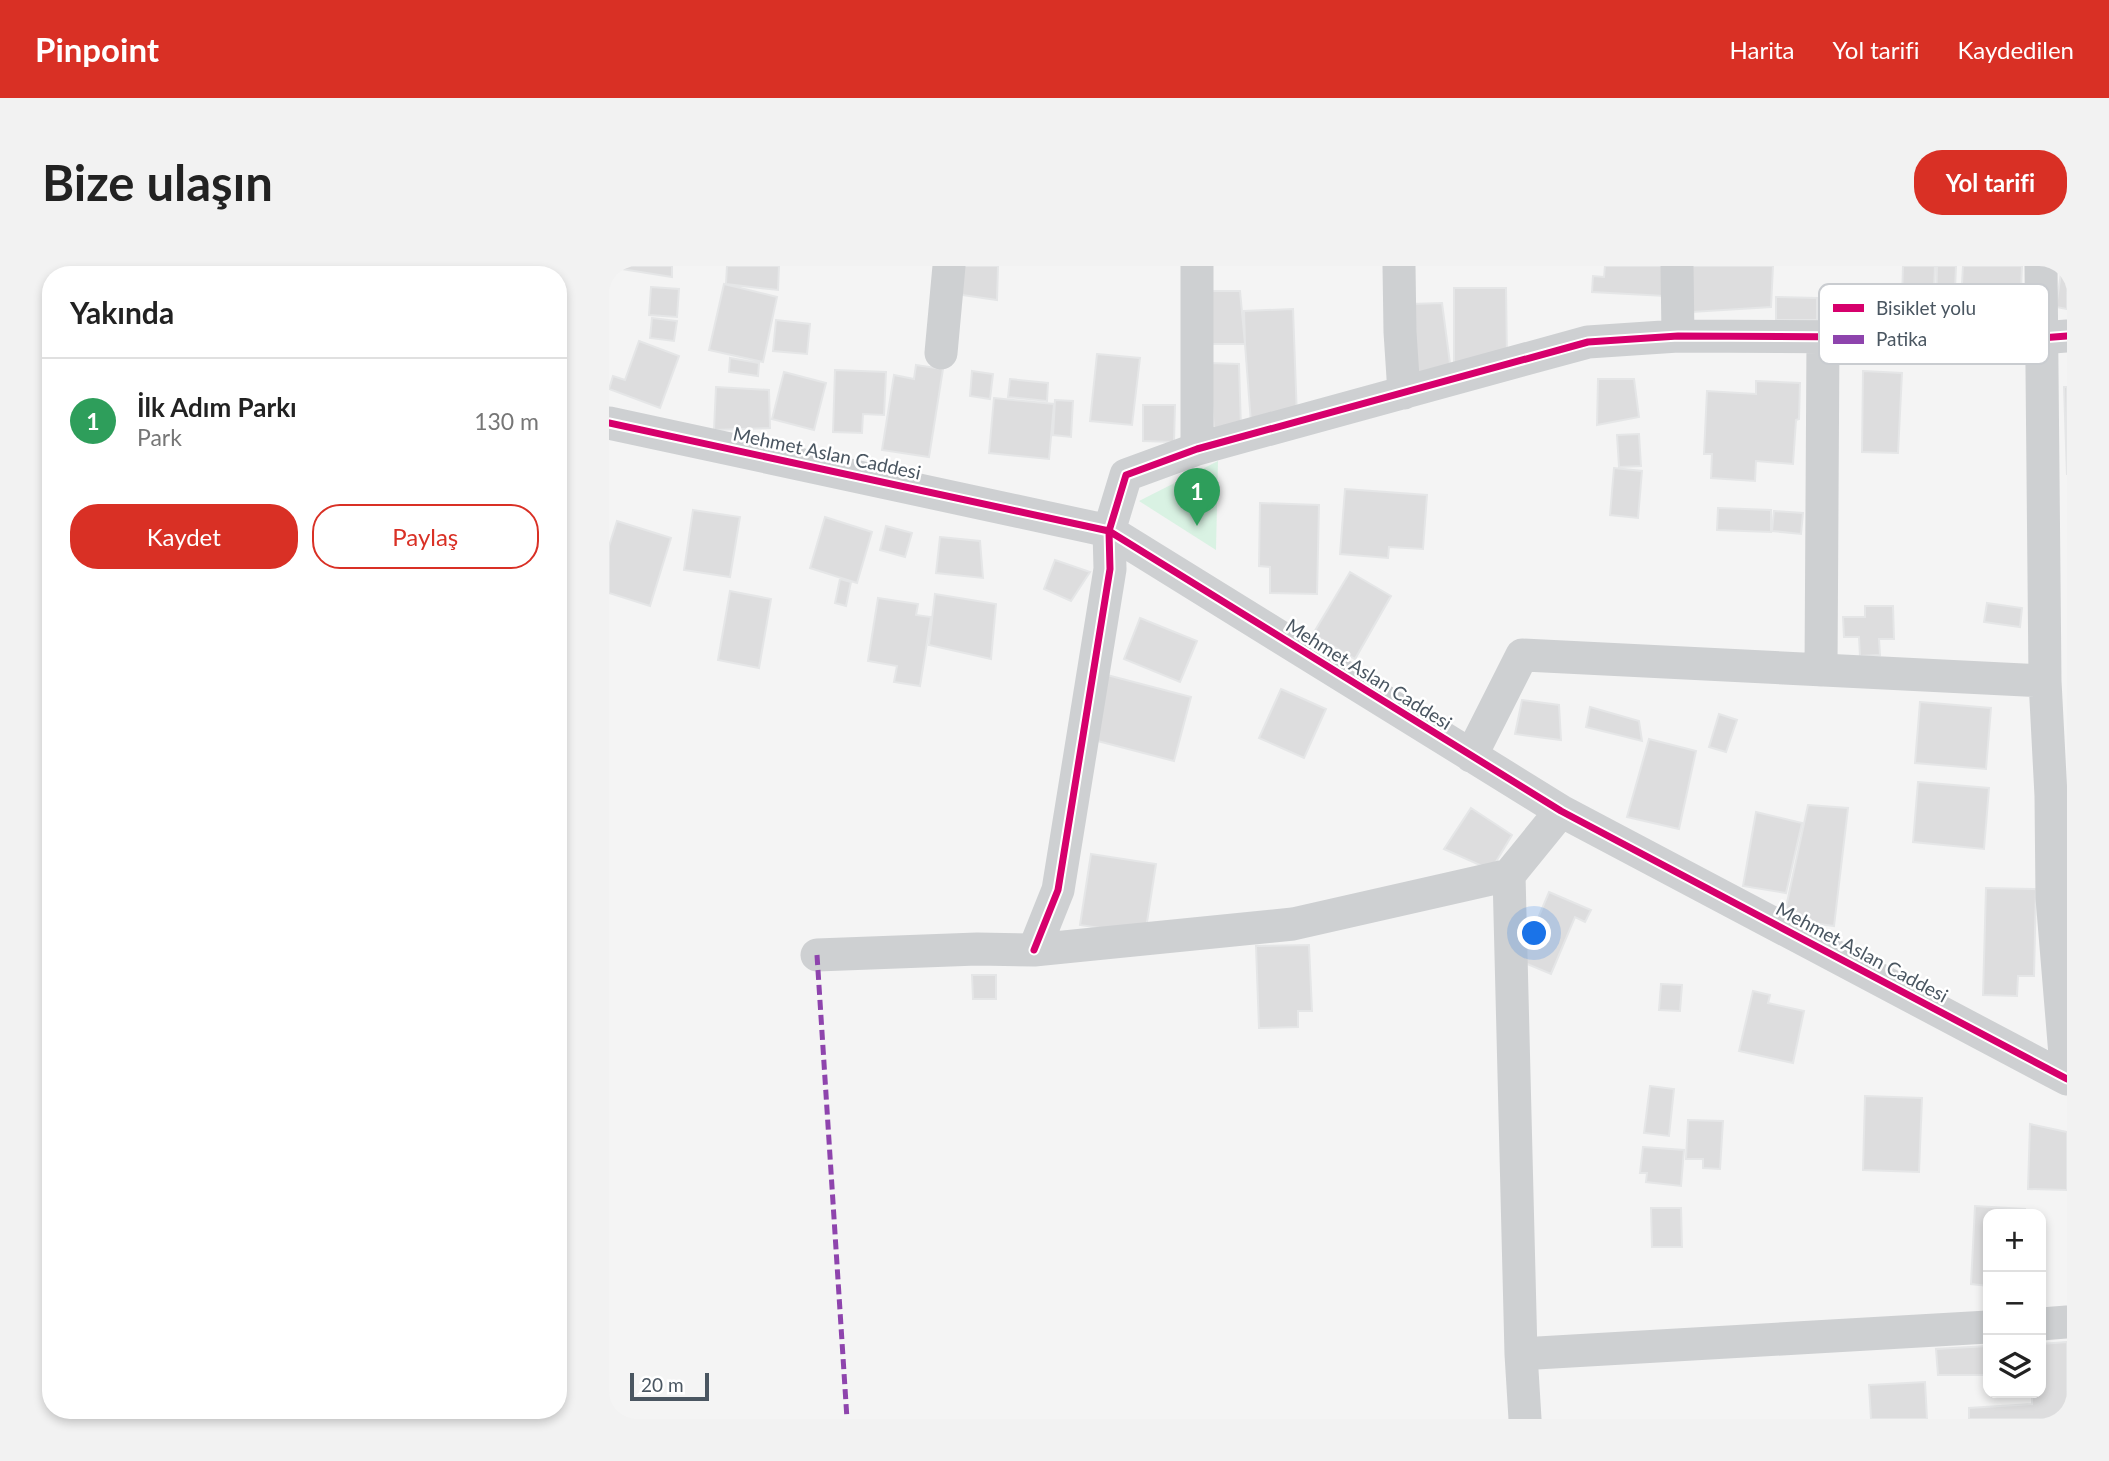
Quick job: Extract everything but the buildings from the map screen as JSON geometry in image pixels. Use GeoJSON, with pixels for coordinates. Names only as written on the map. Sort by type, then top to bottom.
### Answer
{"type":"FeatureCollection","features":[{"type":"Feature","properties":{"kind":"street"},"geometry":{"type":"LineString","coordinates":[[941,353],[949,266]]}},
{"type":"Feature","properties":{"kind":"street"},"geometry":{"type":"LineString","coordinates":[[1197,266],[1197,449]]}},
{"type":"Feature","properties":{"kind":"street"},"geometry":{"type":"LineString","coordinates":[[1399,266],[1404,393]]}},
{"type":"Feature","properties":{"kind":"street"},"geometry":{"type":"LineString","coordinates":[[1677,266],[1678,336]]}},
{"type":"Feature","properties":{"kind":"street"},"geometry":{"type":"LineString","coordinates":[[2041,266],[2044,284]]}},
{"type":"Feature","properties":{"kind":"street"},"geometry":{"type":"LineString","coordinates":[[2049,310],[2054,337],[2045,681],[2060,898],[2067,1079]]}},
{"type":"Feature","properties":{"kind":"street"},"geometry":{"type":"LineString","coordinates":[[1034,950],[1058,890],[1110,569],[1109,531],[1126,475],[1197,449],[1588,342],[1678,336],[1819,337]]}},
{"type":"Feature","properties":{"kind":"street"},"geometry":{"type":"LineString","coordinates":[[1821,670],[1823,364]]}},
{"type":"Feature","properties":{"kind":"street","name":"Mehmet Aslan Caddesi"},"geometry":{"type":"LineString","coordinates":[[609,423],[1109,531],[1561,811],[2067,1079]]}},
{"type":"Feature","properties":{"kind":"street"},"geometry":{"type":"LineString","coordinates":[[609,439],[655,432]]}},
{"type":"Feature","properties":{"kind":"street"},"geometry":{"type":"LineString","coordinates":[[1471,756],[1522,655],[2045,681]]}},
{"type":"Feature","properties":{"kind":"street"},"geometry":{"type":"LineString","coordinates":[[817,955],[977,949],[1034,950],[1293,924],[1509,875],[1561,811]]}},
{"type":"Feature","properties":{"kind":"street"},"geometry":{"type":"LineString","coordinates":[[1509,875],[1525,1419]]}},
{"type":"Feature","properties":{"kind":"street"},"geometry":{"type":"LineString","coordinates":[[2046,1324],[2067,1322]]}},
{"type":"Feature","properties":{"kind":"street"},"geometry":{"type":"LineString","coordinates":[[1521,1354],[1983,1327]]}},
{"type":"Feature","properties":{"kind":"green space"},"geometry":{"type":"Polygon","coordinates":[[[1218,461],[1216,550],[1139,501],[1218,461]]]}},
{"type":"Feature","properties":{"kind":"marked path"},"geometry":{"type":"LineString","coordinates":[[817,955],[847,1419]]}},
{"type":"Feature","properties":{"kind":"cycle path"},"geometry":{"type":"LineString","coordinates":[[1034,950],[1058,890],[1110,569],[1109,531],[1126,475],[1197,449],[1588,342],[1678,336],[1819,337]]}},
{"type":"Feature","properties":{"kind":"cycle path"},"geometry":{"type":"LineString","coordinates":[[2049,337],[2067,336]]}},
{"type":"Feature","properties":{"kind":"cycle path"},"geometry":{"type":"LineString","coordinates":[[609,423],[1109,531],[1561,811],[2067,1079]]}},
{"type":"Feature","properties":{"kind":"place","name":"İlk Adım Parkı"},"geometry":{"type":"Point","coordinates":[1197,526]}}]}
